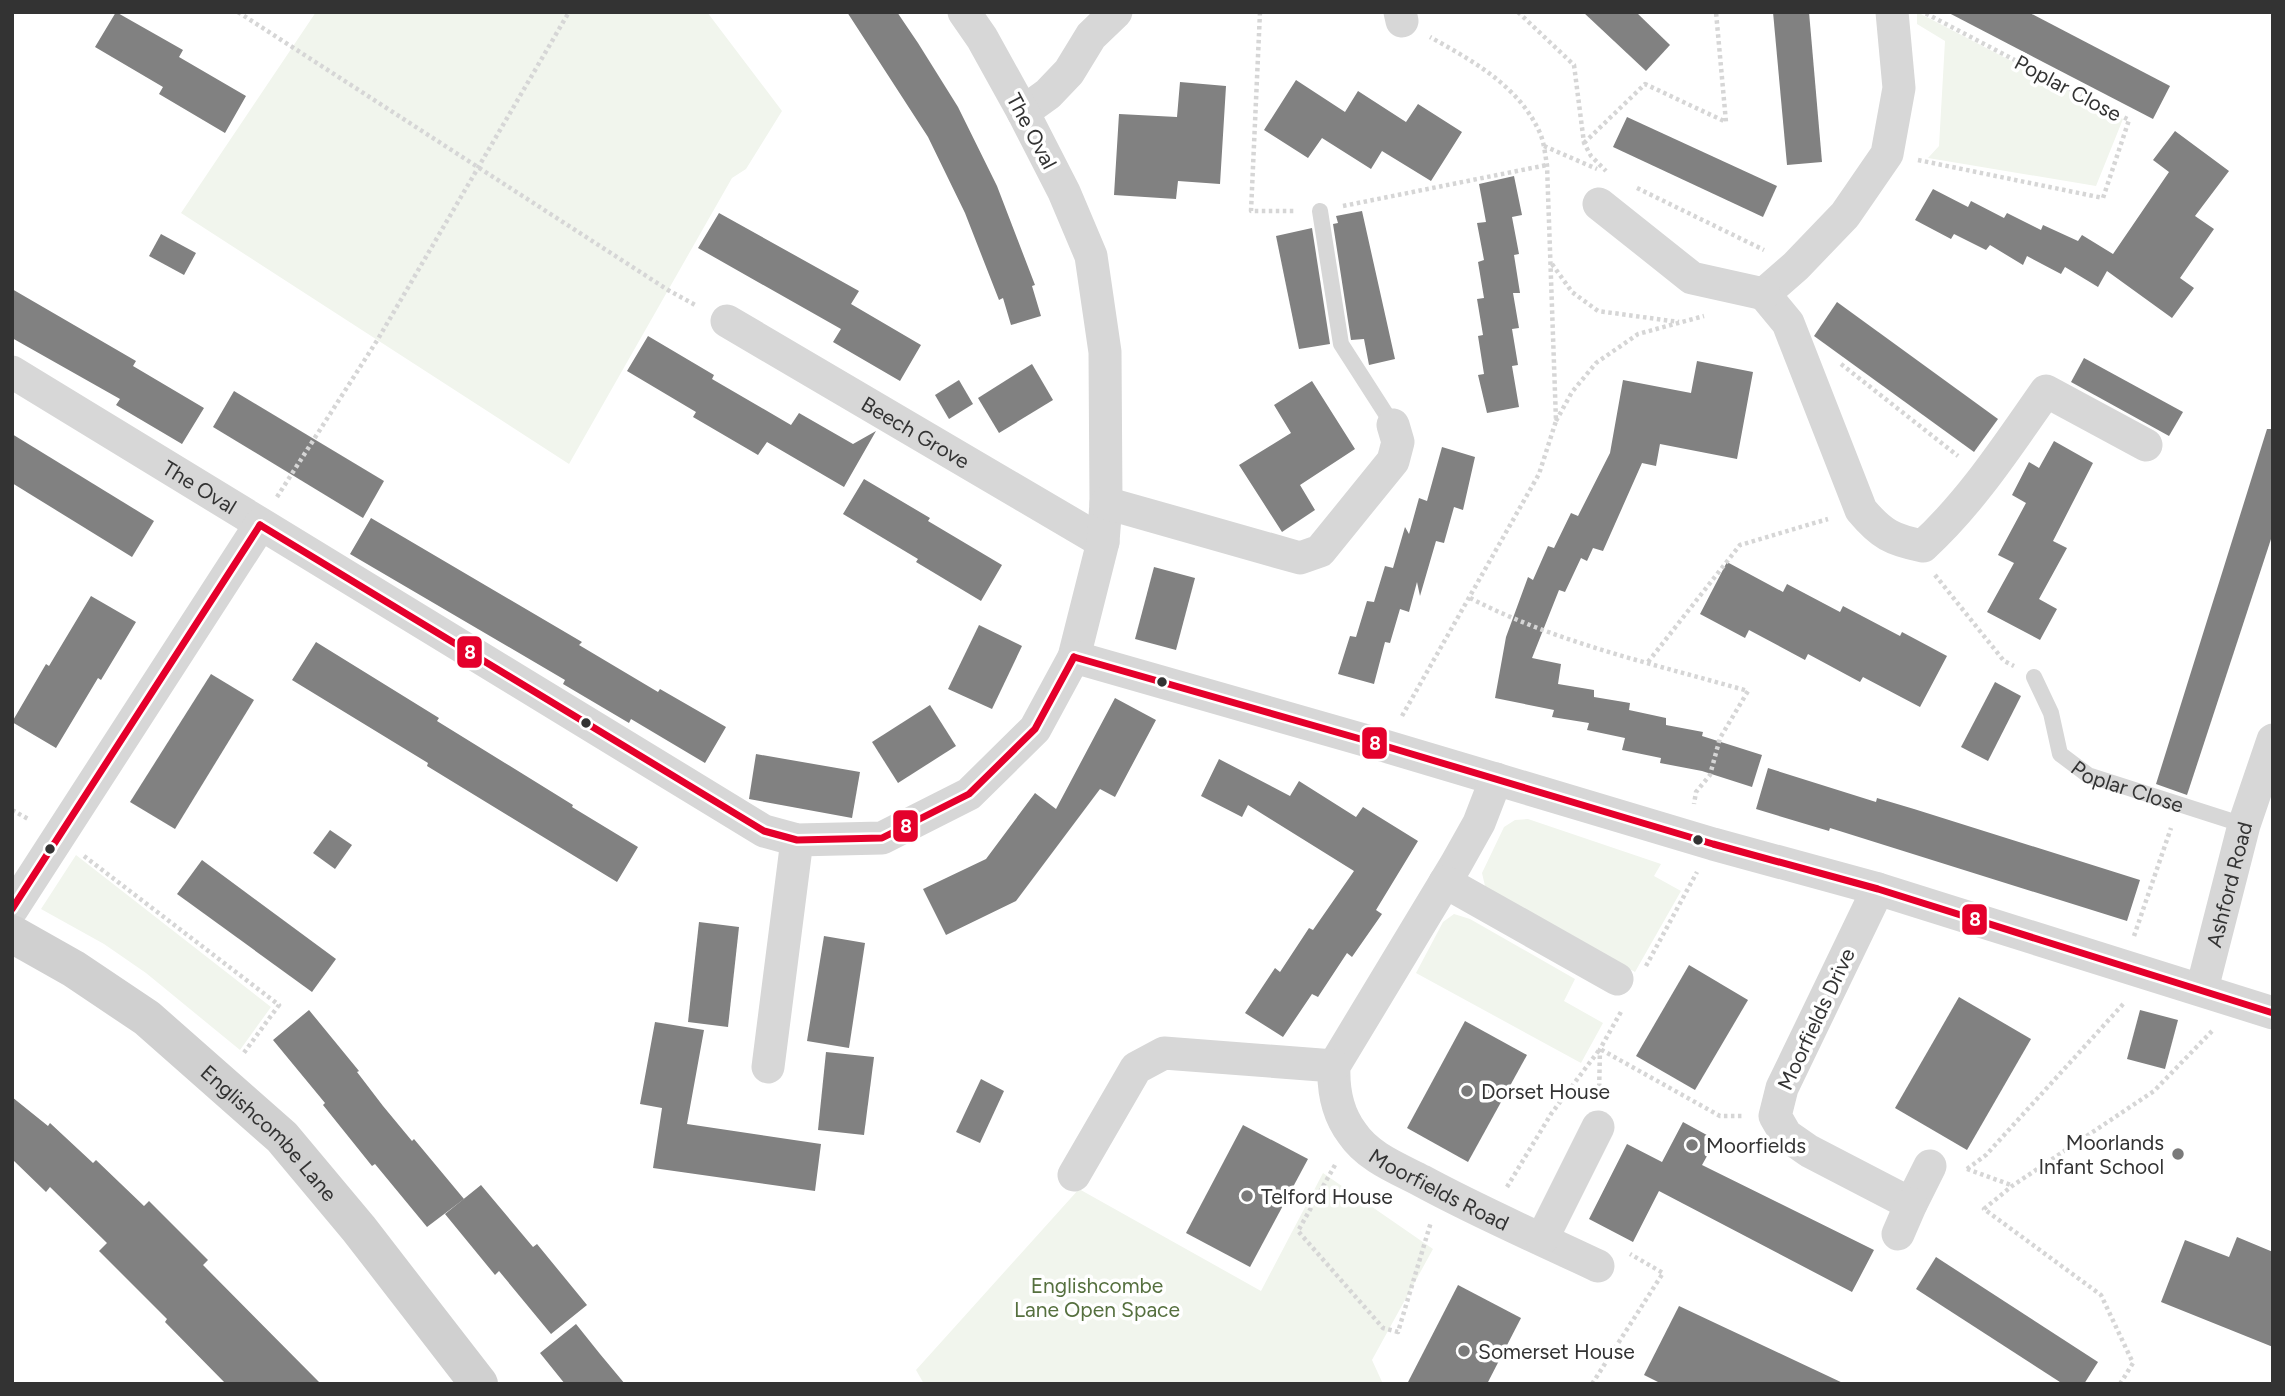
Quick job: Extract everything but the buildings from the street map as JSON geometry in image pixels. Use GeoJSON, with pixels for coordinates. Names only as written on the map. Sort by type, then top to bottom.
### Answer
{"type":"FeatureCollection","features":[{"type":"Feature","properties":{"kind":"street","name":"The Oval"},"geometry":{"type":"LineString","coordinates":[[12,372],[764,831],[797,840],[882,838],[969,794],[1035,729],[1074,657],[1103,542],[1106,503],[1105,352],[1091,256],[1064,192],[1023,111],[982,38],[964,12]]}},
{"type":"Feature","properties":{"kind":"street"},"geometry":{"type":"LineString","coordinates":[[1023,111],[1048,94],[1069,72],[1091,36],[1116,12]]}},
{"type":"Feature","properties":{"kind":"street"},"geometry":{"type":"LineString","coordinates":[[1764,294],[1796,266],[1844,215],[1887,154],[1899,88],[1892,12]]}},
{"type":"Feature","properties":{"kind":"street"},"geometry":{"type":"LineString","coordinates":[[1598,204],[1692,278],[1764,294],[1788,323],[1861,510],[1878,530],[1897,541],[1923,546],[1951,521],[1986,477],[2046,391],[2146,445]]}},
{"type":"Feature","properties":{"kind":"street","name":"Beech Grove"},"geometry":{"type":"LineString","coordinates":[[727,321],[1103,542]]}},
{"type":"Feature","properties":{"kind":"street"},"geometry":{"type":"LineString","coordinates":[[1106,503],[1300,558],[1320,551],[1393,461],[1398,442],[1393,425]]}},
{"type":"Feature","properties":{"kind":"street"},"geometry":{"type":"LineString","coordinates":[[12,909],[260,525]]}},
{"type":"Feature","properties":{"kind":"street"},"geometry":{"type":"LineString","coordinates":[[1074,657],[1700,840],[1878,889],[2273,1013]]}},
{"type":"Feature","properties":{"kind":"street","name":"Ashford Road"},"geometry":{"type":"LineString","coordinates":[[2202,989],[2245,825],[2273,740]]}},
{"type":"Feature","properties":{"kind":"street"},"geometry":{"type":"LineString","coordinates":[[1074,1175],[1136,1068],[1164,1053],[1334,1066],[1479,823],[1496,779]]}},
{"type":"Feature","properties":{"kind":"street"},"geometry":{"type":"LineString","coordinates":[[768,1067],[797,840]]}},
{"type":"Feature","properties":{"kind":"street"},"geometry":{"type":"LineString","coordinates":[[1445,882],[1628,986]]}},
{"type":"Feature","properties":{"kind":"street","name":"Moorfields Drive"},"geometry":{"type":"LineString","coordinates":[[1878,889],[1782,1088],[1775,1116],[1786,1135],[1809,1151],[1911,1203]]}},
{"type":"Feature","properties":{"kind":"street","name":"Englishcombe Lane"},"geometry":{"type":"LineString","coordinates":[[12,934],[74,969],[147,1018],[282,1137],[359,1229],[479,1384]]}},
{"type":"Feature","properties":{"kind":"street","name":"Moorfields Road"},"geometry":{"type":"LineString","coordinates":[[1334,1066],[1333,1087],[1340,1111],[1352,1134],[1374,1156],[1446,1194],[1598,1266]]}},
{"type":"Feature","properties":{"kind":"street"},"geometry":{"type":"LineString","coordinates":[[1542,1239],[1598,1127]]}},
{"type":"Feature","properties":{"kind":"street"},"geometry":{"type":"LineString","coordinates":[[1898,1234],[1930,1166]]}},
{"type":"Feature","properties":{"kind":"lane"},"geometry":{"type":"LineString","coordinates":[[1320,211],[1341,344],[1393,425]]}},
{"type":"Feature","properties":{"kind":"lane","name":"Poplar Close"},"geometry":{"type":"LineString","coordinates":[[2034,677],[2050,713],[2060,754],[2088,775],[2178,806],[2245,825]]}},
{"type":"Feature","properties":{"kind":"path"},"geometry":{"type":"LineString","coordinates":[[238,12],[668,290],[727,321]]}},
{"type":"Feature","properties":{"kind":"path"},"geometry":{"type":"LineString","coordinates":[[260,525],[377,339],[569,12]]}},
{"type":"Feature","properties":{"kind":"path"},"geometry":{"type":"LineString","coordinates":[[1260,12],[1251,211],[1320,211],[1548,165]]}},
{"type":"Feature","properties":{"kind":"path"},"geometry":{"type":"LineString","coordinates":[[1518,12],[1574,65],[1584,143],[1591,156],[1609,174],[1544,146]]}},
{"type":"Feature","properties":{"kind":"path"},"geometry":{"type":"LineString","coordinates":[[1584,143],[1645,84],[1726,122],[1716,12]]}},
{"type":"Feature","properties":{"kind":"path","name":"Poplar Close"},"geometry":{"type":"LineString","coordinates":[[1887,154],[2103,198],[2129,120],[1924,12]]}},
{"type":"Feature","properties":{"kind":"path"},"geometry":{"type":"LineString","coordinates":[[1401,17],[1476,63],[1521,100],[1541,134],[1548,165],[1556,421]]}},
{"type":"Feature","properties":{"kind":"path"},"geometry":{"type":"LineString","coordinates":[[1634,186],[1796,266]]}},
{"type":"Feature","properties":{"kind":"path"},"geometry":{"type":"LineString","coordinates":[[1551,264],[1572,292],[1598,311],[1684,323]]}},
{"type":"Feature","properties":{"kind":"path"},"geometry":{"type":"LineString","coordinates":[[1385,746],[1539,474],[1556,421],[1572,392],[1596,363],[1638,334],[1707,315]]}},
{"type":"Feature","properties":{"kind":"path"},"geometry":{"type":"LineString","coordinates":[[1832,357],[1986,477]]}},
{"type":"Feature","properties":{"kind":"path"},"geometry":{"type":"LineString","coordinates":[[1648,662],[1740,545],[1861,510]]}},
{"type":"Feature","properties":{"kind":"path"},"geometry":{"type":"LineString","coordinates":[[1923,546],[1930,568],[2004,661],[2034,677]]}},
{"type":"Feature","properties":{"kind":"path"},"geometry":{"type":"LineString","coordinates":[[1470,598],[1543,632],[1748,691],[1720,738],[1710,775],[1696,792],[1700,840],[1600,1049],[1551,1114],[1490,1215]]}},
{"type":"Feature","properties":{"kind":"path"},"geometry":{"type":"LineString","coordinates":[[1967,1169],[1986,1155],[2125,1003],[2131,968],[2178,806]]}},
{"type":"Feature","properties":{"kind":"path"},"geometry":{"type":"LineString","coordinates":[[12,810],[58,837],[279,1005],[222,1083]]}},
{"type":"Feature","properties":{"kind":"path"},"geometry":{"type":"LineString","coordinates":[[2120,1384],[2133,1363],[2101,1295],[1984,1209],[2012,1186],[2154,1091],[2240,1002]]}},
{"type":"Feature","properties":{"kind":"path"},"geometry":{"type":"LineString","coordinates":[[1600,1049],[1720,1116],[1775,1116]]}},
{"type":"Feature","properties":{"kind":"path"},"geometry":{"type":"LineString","coordinates":[[1598,1127],[1600,1049]]}},
{"type":"Feature","properties":{"kind":"path"},"geometry":{"type":"LineString","coordinates":[[1352,1134],[1298,1231],[1383,1328],[1398,1332],[1428,1228],[1446,1194]]}},
{"type":"Feature","properties":{"kind":"path"},"geometry":{"type":"LineString","coordinates":[[1930,1166],[1943,1163],[2012,1186]]}},
{"type":"Feature","properties":{"kind":"path"},"geometry":{"type":"LineString","coordinates":[[1592,1384],[1663,1273],[1617,1246],[1598,1266]]}},
{"type":"Feature","properties":{"kind":"green space"},"geometry":{"type":"Polygon","coordinates":[[[316,12],[707,12],[782,111],[746,169],[732,178],[569,464],[181,213],[316,12]]]}},
{"type":"Feature","properties":{"kind":"green space"},"geometry":{"type":"Polygon","coordinates":[[[1917,12],[2123,119],[2096,186],[1928,158],[1939,146],[1945,41],[1917,24],[1917,12]]]}},
{"type":"Feature","properties":{"kind":"green space"},"geometry":{"type":"Polygon","coordinates":[[[1528,819],[1661,864],[1654,876],[1681,891],[1635,972],[1485,886],[1482,873],[1504,827],[1515,820],[1528,819]]]}},
{"type":"Feature","properties":{"kind":"green space"},"geometry":{"type":"Polygon","coordinates":[[[76,855],[271,1007],[240,1050],[146,973],[104,944],[41,909],[76,855]]]}},
{"type":"Feature","properties":{"kind":"green space"},"geometry":{"type":"Polygon","coordinates":[[[1454,914],[1470,919],[1575,979],[1564,1001],[1603,1023],[1581,1063],[1416,973],[1443,922],[1454,914]]]}},
{"type":"Feature","properties":{"kind":"green space","name":"Englishcombe Lane Open Space"},"geometry":{"type":"Polygon","coordinates":[[[1323,1173],[1433,1249],[1372,1360],[1383,1384],[924,1384],[916,1370],[1079,1189],[1261,1291],[1323,1173]]]}},
{"type":"Feature","properties":{"kind":"transit line","name":"8"},"geometry":{"type":"LineString","coordinates":[[260,525],[764,831],[797,840],[882,838],[969,794],[1035,729],[1074,657]]}},
{"type":"Feature","properties":{"kind":"transit line","name":"8"},"geometry":{"type":"LineString","coordinates":[[12,909],[260,525]]}},
{"type":"Feature","properties":{"kind":"transit line","name":"8"},"geometry":{"type":"LineString","coordinates":[[1074,657],[1713,844],[1878,889],[2273,1013]]}},
{"type":"Feature","properties":{"kind":"place","name":"Dorset House"},"geometry":{"type":"Point","coordinates":[1467,1091]}},
{"type":"Feature","properties":{"kind":"place","name":"Moorfields"},"geometry":{"type":"Point","coordinates":[1692,1145]}},
{"type":"Feature","properties":{"kind":"place","name":"Moorlands Infant School"},"geometry":{"type":"Point","coordinates":[2178,1154]}},
{"type":"Feature","properties":{"kind":"place","name":"Telford House"},"geometry":{"type":"Point","coordinates":[1247,1196]}},
{"type":"Feature","properties":{"kind":"place","name":"Somerset House"},"geometry":{"type":"Point","coordinates":[1464,1351]}}]}
